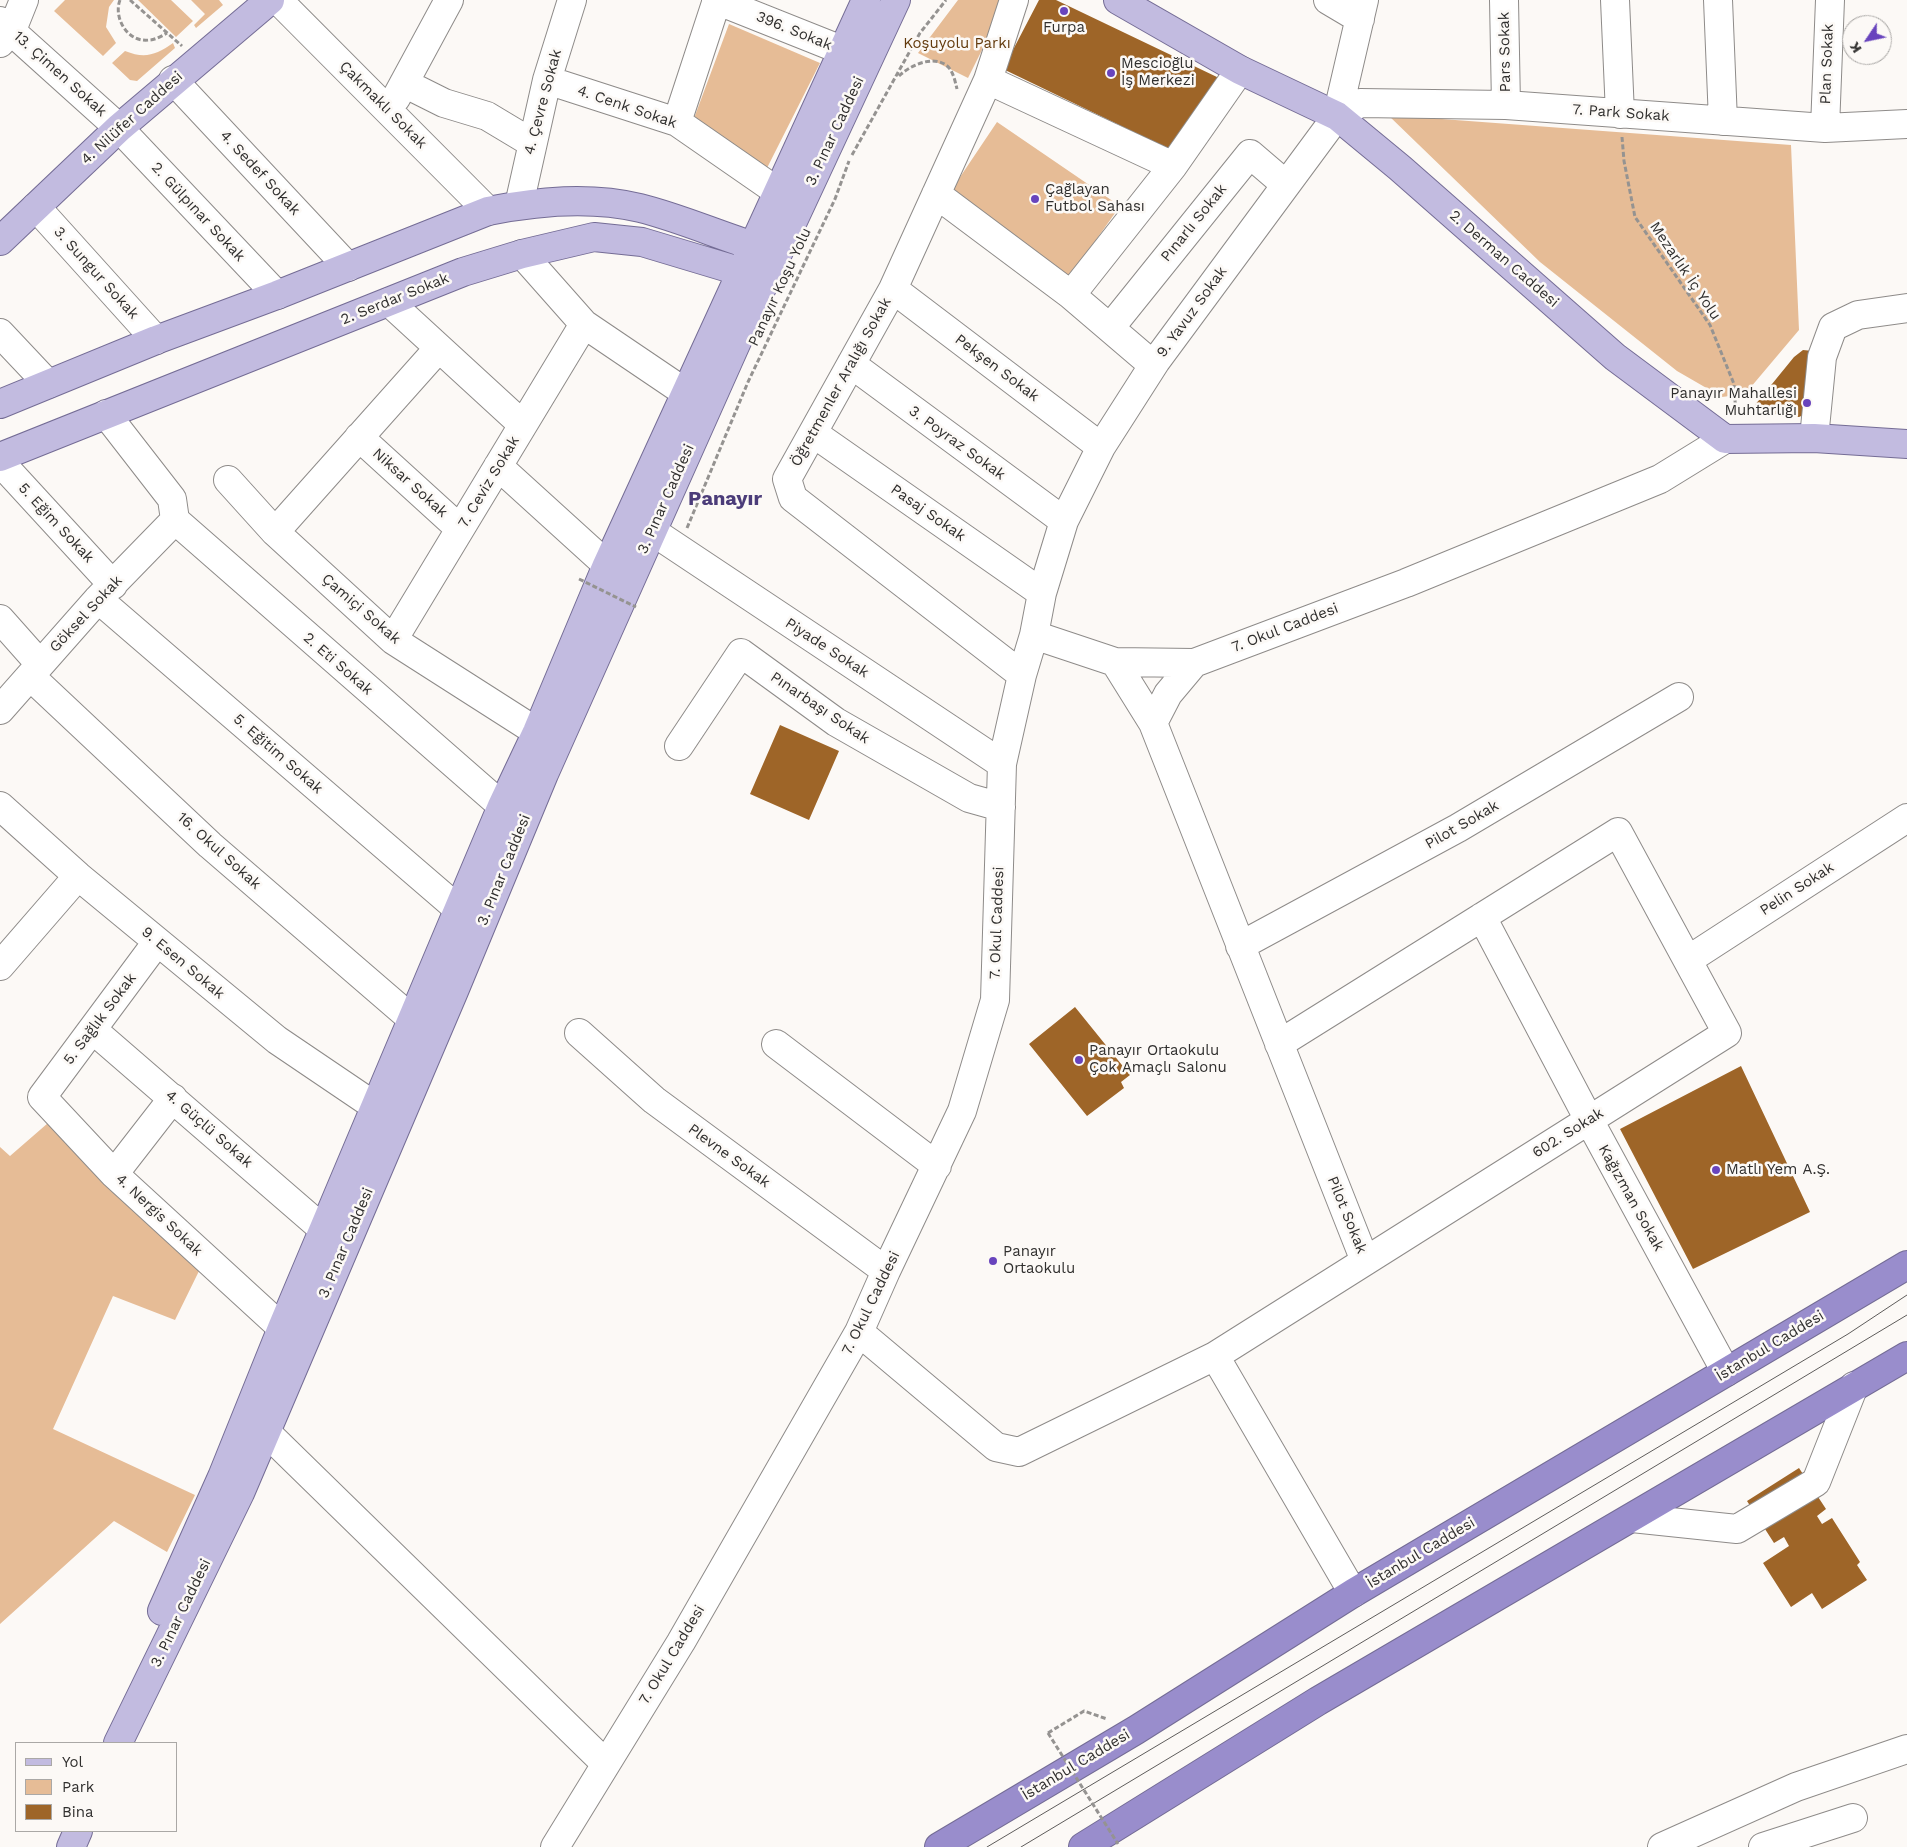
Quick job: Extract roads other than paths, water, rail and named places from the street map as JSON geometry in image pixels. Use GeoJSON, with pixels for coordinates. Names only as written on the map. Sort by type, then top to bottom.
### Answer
{"type":"FeatureCollection","features":[{"type":"Feature","properties":{"kind":"highway","name":"İstanbul Caddesi"},"geometry":{"type":"LineString","coordinates":[[940,1847],[1136,1730],[1353,1593],[1907,1265]]}},
{"type":"Feature","properties":{"kind":"highway"},"geometry":{"type":"LineString","coordinates":[[1082,1847],[1318,1701],[1907,1356]]}},
{"type":"Feature","properties":{"kind":"main road","name":"4. Nilüfer Caddesi"},"geometry":{"type":"LineString","coordinates":[[0,241],[119,128],[173,80],[270,0]]}},
{"type":"Feature","properties":{"kind":"main road","name":"3. Pınar Caddesi"},"geometry":{"type":"LineString","coordinates":[[103,1742],[222,1477],[282,1328],[458,909],[502,806],[537,732],[607,565],[686,393],[753,259],[778,192],[866,0]]}},
{"type":"Feature","properties":{"kind":"main road","name":"3. Pınar Caddesi"},"geometry":{"type":"LineString","coordinates":[[118,1742],[235,1502],[454,992],[544,774],[739,337],[896,0]]}},
{"type":"Feature","properties":{"kind":"main road","name":"2. Derman Caddesi"},"geometry":{"type":"LineString","coordinates":[[1118,0],[1240,70],[1337,116],[1400,168],[1615,357],[1731,439]]}},
{"type":"Feature","properties":{"kind":"main road"},"geometry":{"type":"LineString","coordinates":[[0,404],[156,340],[277,295],[488,211],[546,201],[584,202],[639,208],[753,259],[764,276],[739,337]]}},
{"type":"Feature","properties":{"kind":"main road"},"geometry":{"type":"LineString","coordinates":[[753,259],[790,229]]}},
{"type":"Feature","properties":{"kind":"main road","name":"2. Serdar Sokak"},"geometry":{"type":"LineString","coordinates":[[0,457],[463,272],[522,254],[594,237],[642,242],[753,259]]}},
{"type":"Feature","properties":{"kind":"main road"},"geometry":{"type":"LineString","coordinates":[[1731,439],[1814,438],[1907,444]]}},
{"type":"Feature","properties":{"kind":"main road"},"geometry":{"type":"LineString","coordinates":[[56,1847],[64,1832]]}},
{"type":"Feature","properties":{"kind":"main road"},"geometry":{"type":"LineString","coordinates":[[70,1847],[78,1832]]}},
{"type":"Feature","properties":{"kind":"street"},"geometry":{"type":"LineString","coordinates":[[4,31],[24,0]]}},
{"type":"Feature","properties":{"kind":"street","name":"Çakmaklı Sokak"},"geometry":{"type":"LineString","coordinates":[[278,0],[390,110],[488,211]]}},
{"type":"Feature","properties":{"kind":"street"},"geometry":{"type":"LineString","coordinates":[[390,110],[449,0]]}},
{"type":"Feature","properties":{"kind":"street","name":"4. Çevre Sokak"},"geometry":{"type":"LineString","coordinates":[[519,205],[547,80],[572,0]]}},
{"type":"Feature","properties":{"kind":"street"},"geometry":{"type":"LineString","coordinates":[[677,122],[717,0]]}},
{"type":"Feature","properties":{"kind":"street","name":"396. Sokak"},"geometry":{"type":"LineString","coordinates":[[717,0],[844,51]]}},
{"type":"Feature","properties":{"kind":"street","name":"Öğretmenler Aralığı Sokak"},"geometry":{"type":"LineString","coordinates":[[1014,0],[988,80],[892,289],[788,479],[793,498],[1022,675]]}},
{"type":"Feature","properties":{"kind":"street"},"geometry":{"type":"LineString","coordinates":[[1328,0],[1362,9]]}},
{"type":"Feature","properties":{"kind":"street","name":"Pars Sokak"},"geometry":{"type":"LineString","coordinates":[[1504,0],[1506,105]]}},
{"type":"Feature","properties":{"kind":"street"},"geometry":{"type":"LineString","coordinates":[[1616,0],[1620,114]]}},
{"type":"Feature","properties":{"kind":"street"},"geometry":{"type":"LineString","coordinates":[[1718,0],[1723,121]]}},
{"type":"Feature","properties":{"kind":"street","name":"Plan Sokak"},"geometry":{"type":"LineString","coordinates":[[1825,128],[1830,0]]}},
{"type":"Feature","properties":{"kind":"street","name":"9. Yavuz Sokak"},"geometry":{"type":"LineString","coordinates":[[1034,634],[1042,593],[1064,521],[1101,447],[1153,365],[1337,116],[1362,9]]}},
{"type":"Feature","properties":{"kind":"street","name":"13. Çimen Sokak"},"geometry":{"type":"LineString","coordinates":[[4,31],[119,128]]}},
{"type":"Feature","properties":{"kind":"street"},"geometry":{"type":"LineString","coordinates":[[1071,295],[1173,166],[1240,70]]}},
{"type":"Feature","properties":{"kind":"street","name":"4. Sedef Sokak"},"geometry":{"type":"LineString","coordinates":[[173,80],[348,267]]}},
{"type":"Feature","properties":{"kind":"street","name":"4. Cenk Sokak"},"geometry":{"type":"LineString","coordinates":[[547,80],[677,122],[778,192]]}},
{"type":"Feature","properties":{"kind":"street"},"geometry":{"type":"LineString","coordinates":[[988,80],[1173,166]]}},
{"type":"Feature","properties":{"kind":"street"},"geometry":{"type":"LineString","coordinates":[[404,83],[444,102],[487,116],[532,143]]}},
{"type":"Feature","properties":{"kind":"street","name":"7. Park Sokak"},"geometry":{"type":"LineString","coordinates":[[1337,116],[1360,103],[1506,105],[1825,128],[1907,124]]}},
{"type":"Feature","properties":{"kind":"street","name":"2. Gülpınar Sokak"},"geometry":{"type":"LineString","coordinates":[[119,128],[277,295]]}},
{"type":"Feature","properties":{"kind":"street","name":"Pınarlı Sokak"},"geometry":{"type":"LineString","coordinates":[[1110,328],[1250,154],[1285,184]]}},
{"type":"Feature","properties":{"kind":"street"},"geometry":{"type":"LineString","coordinates":[[936,194],[1071,295],[1153,365]]}},
{"type":"Feature","properties":{"kind":"street","name":"3. Sungur Sokak"},"geometry":{"type":"LineString","coordinates":[[36,207],[156,340]]}},
{"type":"Feature","properties":{"kind":"street"},"geometry":{"type":"LineString","coordinates":[[522,254],[584,324],[686,393]]}},
{"type":"Feature","properties":{"kind":"street","name":"Pekşen Sokak"},"geometry":{"type":"LineString","coordinates":[[892,289],[1101,447]]}},
{"type":"Feature","properties":{"kind":"street"},"geometry":{"type":"LineString","coordinates":[[389,302],[523,425]]}},
{"type":"Feature","properties":{"kind":"street"},"geometry":{"type":"LineString","coordinates":[[1814,438],[1822,357],[1833,328],[1858,315],[1907,308]]}},
{"type":"Feature","properties":{"kind":"street","name":"7. Ceviz Sokak"},"geometry":{"type":"LineString","coordinates":[[393,640],[584,324]]}},
{"type":"Feature","properties":{"kind":"street"},"geometry":{"type":"LineString","coordinates":[[0,333],[48,384]]}},
{"type":"Feature","properties":{"kind":"street","name":"Niksar Sokak"},"geometry":{"type":"LineString","coordinates":[[275,532],[438,349]]}},
{"type":"Feature","properties":{"kind":"street","name":"3. Poyraz Sokak"},"geometry":{"type":"LineString","coordinates":[[850,364],[1064,521]]}},
{"type":"Feature","properties":{"kind":"street"},"geometry":{"type":"LineString","coordinates":[[106,414],[172,499],[175,520]]}},
{"type":"Feature","properties":{"kind":"street","name":"Pasaj Sokak"},"geometry":{"type":"LineString","coordinates":[[813,433],[1042,593]]}},
{"type":"Feature","properties":{"kind":"street","name":"Niksar Sokak"},"geometry":{"type":"LineString","coordinates":[[359,437],[460,529]]}},
{"type":"Feature","properties":{"kind":"street","name":"7. Okul Caddesi"},"geometry":{"type":"LineString","coordinates":[[555,1847],[686,1633],[859,1332],[962,1112],[995,1000],[1002,764],[1022,675],[1034,634],[1115,662],[1194,663],[1406,583],[1660,479],[1731,439]]}},
{"type":"Feature","properties":{"kind":"street","name":"5. Eğim Sokak"},"geometry":{"type":"LineString","coordinates":[[0,462],[106,592]]}},
{"type":"Feature","properties":{"kind":"street"},"geometry":{"type":"LineString","coordinates":[[498,466],[607,565]]}},
{"type":"Feature","properties":{"kind":"street","name":"Çamiçi Sokak"},"geometry":{"type":"LineString","coordinates":[[228,480],[275,532],[393,640],[537,732]]}},
{"type":"Feature","properties":{"kind":"street","name":"Göksel Sokak"},"geometry":{"type":"LineString","coordinates":[[0,710],[106,592],[175,520]]}},
{"type":"Feature","properties":{"kind":"street","name":"2. Eti Sokak"},"geometry":{"type":"LineString","coordinates":[[175,520],[502,806]]}},
{"type":"Feature","properties":{"kind":"street","name":"Piyade Sokak"},"geometry":{"type":"LineString","coordinates":[[652,531],[1002,764]]}},
{"type":"Feature","properties":{"kind":"street","name":"5. Eğitim Sokak"},"geometry":{"type":"LineString","coordinates":[[106,592],[458,909]]}},
{"type":"Feature","properties":{"kind":"street","name":"16. Okul Sokak"},"geometry":{"type":"LineString","coordinates":[[0,619],[35,670],[210,845],[413,1020]]}},
{"type":"Feature","properties":{"kind":"street","name":"Pınarbaşı Sokak"},"geometry":{"type":"LineString","coordinates":[[679,746],[741,653],[836,722],[969,798],[1001,807]]}},
{"type":"Feature","properties":{"kind":"street","name":"Pilot Sokak"},"geometry":{"type":"LineString","coordinates":[[1115,662],[1153,723],[1365,1261]]}},
{"type":"Feature","properties":{"kind":"street"},"geometry":{"type":"LineString","coordinates":[[1153,723],[1168,694],[1194,663]]}},
{"type":"Feature","properties":{"kind":"street","name":"Pilot Sokak"},"geometry":{"type":"LineString","coordinates":[[1240,946],[1458,828],[1679,697]]}},
{"type":"Feature","properties":{"kind":"street","name":"9. Esen Sokak"},"geometry":{"type":"LineString","coordinates":[[0,806],[78,876],[277,1040],[376,1107]]}},
{"type":"Feature","properties":{"kind":"street","name":"Pelin Sokak"},"geometry":{"type":"LineString","coordinates":[[1688,960],[1907,818]]}},
{"type":"Feature","properties":{"kind":"street","name":"602. Sokak"},"geometry":{"type":"LineString","coordinates":[[859,1332],[996,1447],[1019,1452],[1215,1356],[1727,1033],[1618,832],[1482,917]]}},
{"type":"Feature","properties":{"kind":"street"},"geometry":{"type":"LineString","coordinates":[[0,966],[78,876]]}},
{"type":"Feature","properties":{"kind":"street"},"geometry":{"type":"LineString","coordinates":[[1279,1044],[1482,917]]}},
{"type":"Feature","properties":{"kind":"street","name":"Kağızman Sokak"},"geometry":{"type":"LineString","coordinates":[[1482,917],[1589,1120],[1726,1372]]}},
{"type":"Feature","properties":{"kind":"street","name":"5. Sağlık Sokak"},"geometry":{"type":"LineString","coordinates":[[42,1097],[158,942]]}},
{"type":"Feature","properties":{"kind":"street","name":"4. Güçlü Sokak"},"geometry":{"type":"LineString","coordinates":[[93,1030],[324,1230]]}},
{"type":"Feature","properties":{"kind":"street","name":"Plevne Sokak"},"geometry":{"type":"LineString","coordinates":[[579,1033],[654,1100],[886,1271]]}},
{"type":"Feature","properties":{"kind":"street"},"geometry":{"type":"LineString","coordinates":[[776,1044],[937,1166]]}},
{"type":"Feature","properties":{"kind":"street","name":"4. Nergis Sokak"},"geometry":{"type":"LineString","coordinates":[[42,1097],[114,1174],[282,1328]]}},
{"type":"Feature","properties":{"kind":"street"},"geometry":{"type":"LineString","coordinates":[[114,1174],[173,1098]]}},
{"type":"Feature","properties":{"kind":"street"},"geometry":{"type":"LineString","coordinates":[[1215,1356],[1353,1593]]}},
{"type":"Feature","properties":{"kind":"street"},"geometry":{"type":"LineString","coordinates":[[1632,1518],[1736,1529],[1816,1482],[1854,1386]]}},
{"type":"Feature","properties":{"kind":"street"},"geometry":{"type":"LineString","coordinates":[[249,1409],[266,1432],[606,1764]]}},
{"type":"Feature","properties":{"kind":"street"},"geometry":{"type":"LineString","coordinates":[[1662,1847],[1796,1787],[1907,1749]]}},
{"type":"Feature","properties":{"kind":"street"},"geometry":{"type":"LineString","coordinates":[[1763,1847],[1813,1839],[1852,1818]]}},
{"type":"Feature","properties":{"kind":"tram line"},"geometry":{"type":"LineString","coordinates":[[987,1847],[1848,1334],[1907,1295]]}},
{"type":"Feature","properties":{"kind":"tram line"},"geometry":{"type":"LineString","coordinates":[[1021,1847],[1907,1315]]}},
{"type":"Feature","properties":{"kind":"place","name":"Furpa"},"geometry":{"type":"Point","coordinates":[1064,11]}},
{"type":"Feature","properties":{"kind":"place","name":"Mescioğlu İş Merkezi"},"geometry":{"type":"Point","coordinates":[1111,73]}},
{"type":"Feature","properties":{"kind":"place","name":"Çağlayan Futbol Sahası"},"geometry":{"type":"Point","coordinates":[1035,199]}},
{"type":"Feature","properties":{"kind":"place","name":"Panayır Mahallesi Muhtarlığı"},"geometry":{"type":"Point","coordinates":[1807,403]}},
{"type":"Feature","properties":{"kind":"place","name":"Panayır Ortaokulu Çok Amaçlı Salonu"},"geometry":{"type":"Point","coordinates":[1079,1060]}},
{"type":"Feature","properties":{"kind":"place","name":"Matlı Yem A.Ş."},"geometry":{"type":"Point","coordinates":[1716,1170]}},
{"type":"Feature","properties":{"kind":"place","name":"Panayır Ortaokulu"},"geometry":{"type":"Point","coordinates":[993,1261]}},
{"type":"Feature","properties":{"kind":"district","name":"Panayır"},"geometry":{"type":"Point","coordinates":[725,499]}},
{"type":"Feature","properties":{"kind":"park label","name":"Koşuyolu Parkı"},"geometry":{"type":"Point","coordinates":[957,44]}}]}
